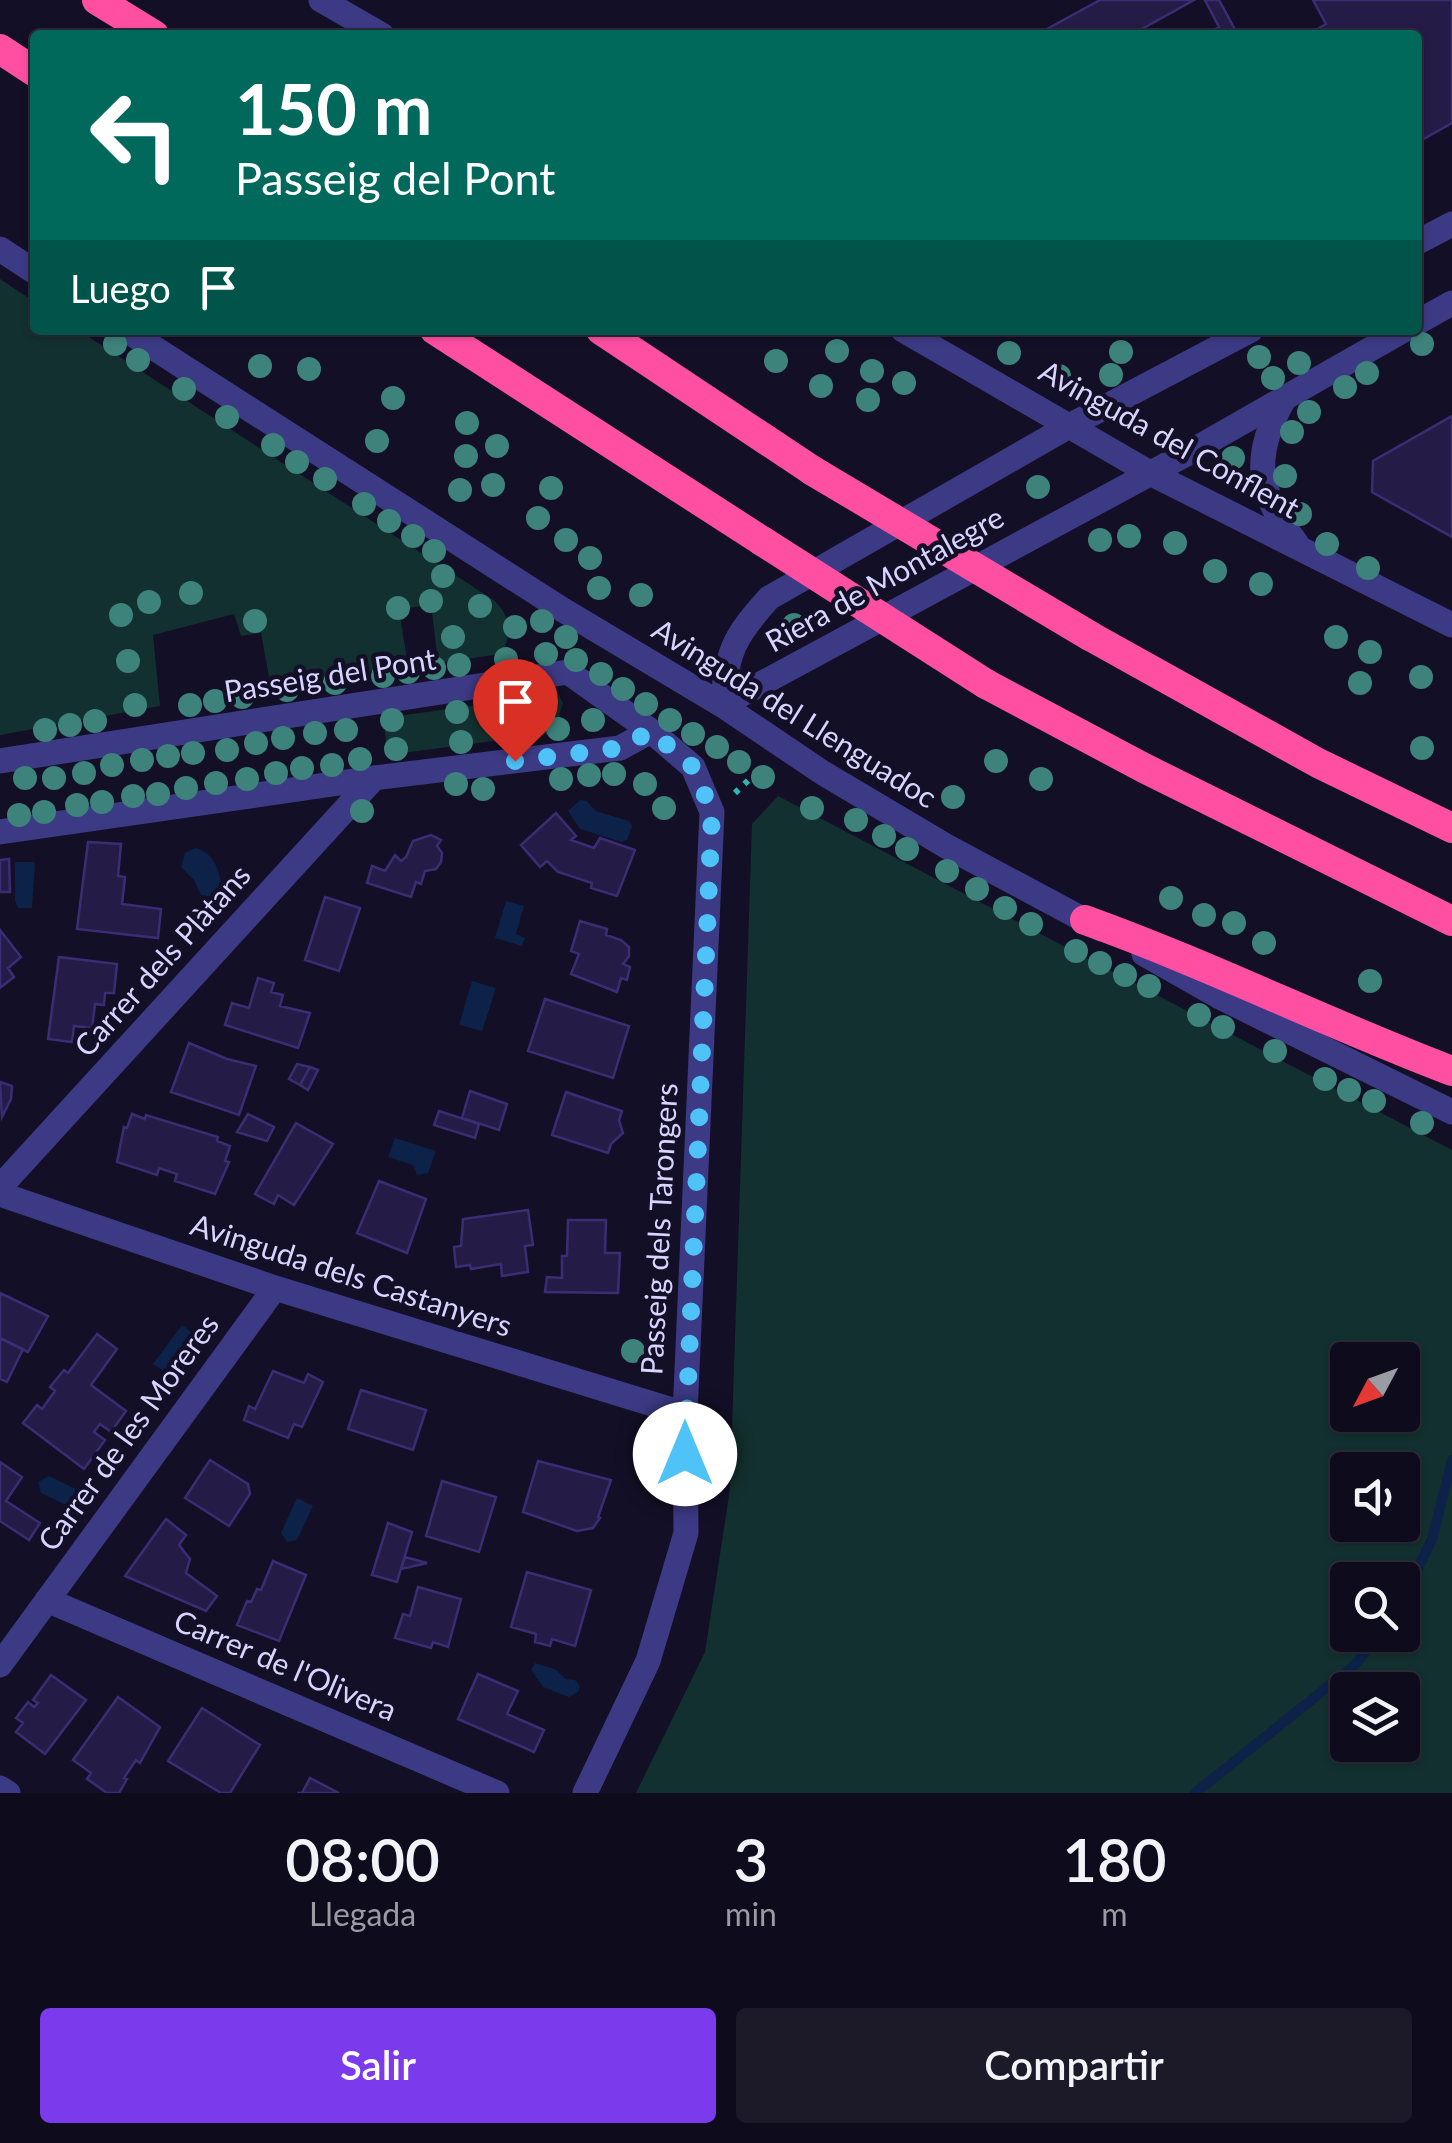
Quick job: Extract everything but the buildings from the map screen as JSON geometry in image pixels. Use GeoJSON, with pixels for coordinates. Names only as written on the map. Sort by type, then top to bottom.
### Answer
{"type":"FeatureCollection","features":[{"type":"Feature","properties":{"kind":"highway"},"geometry":{"type":"LineString","coordinates":[[97,0],[146,30]]}},
{"type":"Feature","properties":{"kind":"highway"},"geometry":{"type":"LineString","coordinates":[[0,49],[30,69]]}},
{"type":"Feature","properties":{"kind":"highway"},"geometry":{"type":"LineString","coordinates":[[443,335],[986,684],[1144,768],[1452,921]]}},
{"type":"Feature","properties":{"kind":"highway"},"geometry":{"type":"LineString","coordinates":[[610,335],[813,470],[1090,636],[1318,763],[1452,828]]}},
{"type":"Feature","properties":{"kind":"highway"},"geometry":{"type":"LineString","coordinates":[[1085,920],[1178,954],[1303,1011],[1452,1071]]}},
{"type":"Feature","properties":{"kind":"street"},"geometry":{"type":"LineString","coordinates":[[321,0],[373,30]]}},
{"type":"Feature","properties":{"kind":"street"},"geometry":{"type":"LineString","coordinates":[[1422,240],[1452,224]]}},
{"type":"Feature","properties":{"kind":"street"},"geometry":{"type":"LineString","coordinates":[[0,249],[30,269]]}},
{"type":"Feature","properties":{"kind":"street"},"geometry":{"type":"LineString","coordinates":[[1422,320],[1452,304]]}},
{"type":"Feature","properties":{"kind":"street","name":"Avinguda del Llenguadoc"},"geometry":{"type":"LineString","coordinates":[[134,335],[578,620],[946,846],[1218,996],[1452,1112]]}},
{"type":"Feature","properties":{"kind":"street","name":"Avinguda del Conflent"},"geometry":{"type":"LineString","coordinates":[[912,335],[1150,473],[1452,625]]}},
{"type":"Feature","properties":{"kind":"street","name":"Riera de Montalegre"},"geometry":{"type":"LineString","coordinates":[[722,705],[727,658],[741,629],[768,598],[1071,425],[1242,335]]}},
{"type":"Feature","properties":{"kind":"street","name":"Riera de Montalegre"},"geometry":{"type":"LineString","coordinates":[[722,705],[1395,335]]}},
{"type":"Feature","properties":{"kind":"street","name":"Avinguda del Conflent"},"geometry":{"type":"LineString","coordinates":[[1287,395],[1268,427],[1262,458],[1264,486],[1280,522],[1300,548]]}},
{"type":"Feature","properties":{"kind":"street","name":"Passeig del Pont"},"geometry":{"type":"LineString","coordinates":[[0,761],[568,672],[651,731]]}},
{"type":"Feature","properties":{"kind":"street"},"geometry":{"type":"LineString","coordinates":[[0,832],[374,778],[620,748],[651,731]]}},
{"type":"Feature","properties":{"kind":"street","name":"Passeig dels Tarongers"},"geometry":{"type":"LineString","coordinates":[[584,1793],[648,1661],[686,1533],[684,1414],[712,812],[693,767],[651,731]]}},
{"type":"Feature","properties":{"kind":"street","name":"Carrer dels Plàtans"},"geometry":{"type":"LineString","coordinates":[[0,1190],[374,778]]}},
{"type":"Feature","properties":{"kind":"street","name":"Avinguda dels Castanyers"},"geometry":{"type":"LineString","coordinates":[[0,1190],[275,1288],[684,1414]]}},
{"type":"Feature","properties":{"kind":"street","name":"Carrer de les Moreres"},"geometry":{"type":"LineString","coordinates":[[0,1664],[275,1288]]}},
{"type":"Feature","properties":{"kind":"street","name":"Carrer de l'Olivera"},"geometry":{"type":"LineString","coordinates":[[47,1600],[497,1793]]}},
{"type":"Feature","properties":{"kind":"street"},"geometry":{"type":"LineString","coordinates":[[0,1788],[8,1793]]}},
{"type":"Feature","properties":{"kind":"green space"},"geometry":{"type":"Polygon","coordinates":[[[0,279],[30,299],[30,335],[86,335],[495,601],[508,626],[501,654],[438,663],[431,604],[399,610],[408,665],[271,688],[261,633],[241,636],[234,614],[153,635],[160,706],[0,735],[0,279]]]}},
{"type":"Feature","properties":{"kind":"green space"},"geometry":{"type":"Polygon","coordinates":[[[558,694],[563,703],[559,715],[565,723],[562,732],[388,755],[383,718],[558,694]]]}},
{"type":"Feature","properties":{"kind":"green space"},"geometry":{"type":"Polygon","coordinates":[[[778,796],[1452,1150],[1452,1793],[636,1793],[705,1652],[730,1489],[752,824],[778,796]]]}},
{"type":"Feature","properties":{"kind":"water"},"geometry":{"type":"Polygon","coordinates":[[[580,800],[596,811],[629,821],[632,826],[627,840],[622,842],[580,829],[568,811],[580,800]]]}},
{"type":"Feature","properties":{"kind":"water"},"geometry":{"type":"Polygon","coordinates":[[[195,848],[206,853],[218,869],[221,888],[212,897],[201,895],[194,880],[181,867],[185,853],[195,848]]]}},
{"type":"Feature","properties":{"kind":"water"},"geometry":{"type":"Polygon","coordinates":[[[15,862],[35,862],[32,908],[18,908],[15,901],[15,862]]]}},
{"type":"Feature","properties":{"kind":"water"},"geometry":{"type":"Polygon","coordinates":[[[506,901],[524,906],[516,934],[525,938],[522,946],[495,938],[506,901]]]}},
{"type":"Feature","properties":{"kind":"water"},"geometry":{"type":"Polygon","coordinates":[[[472,981],[496,988],[482,1031],[459,1025],[472,981]]]}},
{"type":"Feature","properties":{"kind":"water"},"geometry":{"type":"Polygon","coordinates":[[[395,1138],[436,1151],[428,1173],[417,1175],[413,1165],[388,1157],[395,1138]]]}},
{"type":"Feature","properties":{"kind":"water"},"geometry":{"type":"Polygon","coordinates":[[[182,1325],[198,1337],[170,1375],[153,1364],[182,1325]]]}},
{"type":"Feature","properties":{"kind":"water"},"geometry":{"type":"Polygon","coordinates":[[[49,1476],[84,1493],[76,1510],[41,1493],[38,1482],[49,1476]]]}},
{"type":"Feature","properties":{"kind":"water"},"geometry":{"type":"Polygon","coordinates":[[[297,1498],[313,1506],[297,1540],[287,1542],[281,1533],[297,1498]]]}},
{"type":"Feature","properties":{"kind":"water"},"geometry":{"type":"Polygon","coordinates":[[[535,1663],[575,1680],[580,1686],[578,1692],[569,1697],[543,1687],[531,1670],[535,1663]]]}},
{"type":"Feature","properties":{"kind":"waterway"},"geometry":{"type":"LineString","coordinates":[[1420,1564],[1432,1539],[1452,1460]]}},
{"type":"Feature","properties":{"kind":"waterway"},"geometry":{"type":"LineString","coordinates":[[1195,1793],[1355,1665],[1365,1652]]}},
{"type":"Feature","properties":{"kind":"route"},"geometry":{"type":"LineString","coordinates":[[515,761],[620,748],[651,731],[693,767],[712,812],[685,1454]]}}]}
